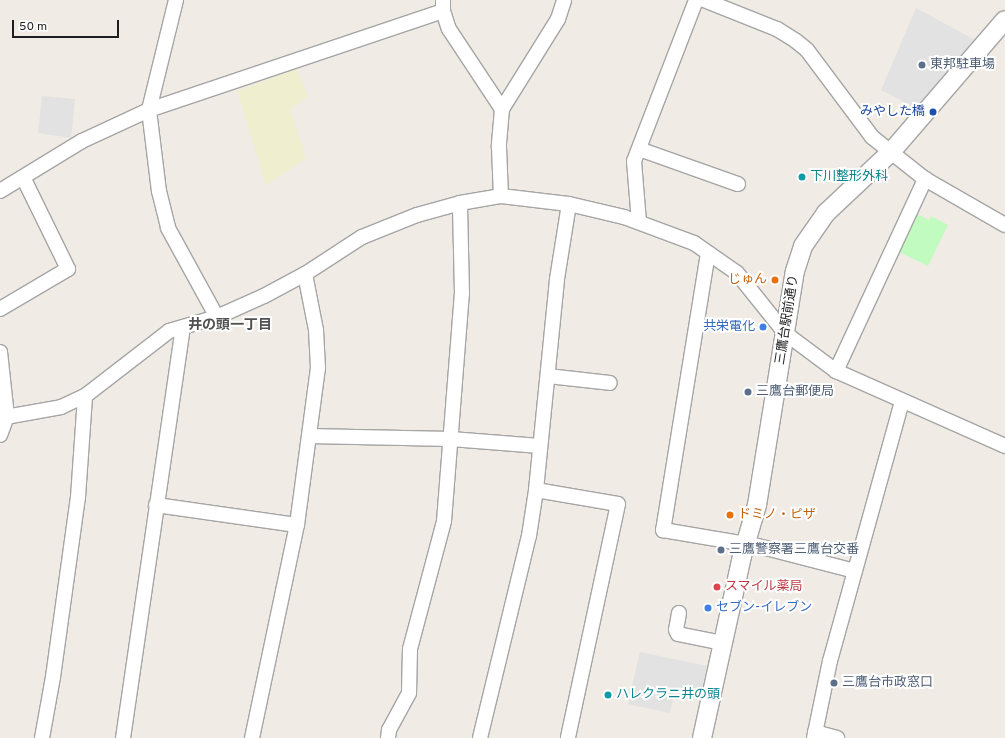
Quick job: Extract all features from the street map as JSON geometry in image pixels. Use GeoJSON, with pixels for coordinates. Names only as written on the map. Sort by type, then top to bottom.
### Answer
{"type":"FeatureCollection","features":[{"type":"Feature","properties":{"kind":"street"},"geometry":{"type":"LineString","coordinates":[[176,0],[149,110],[164,216],[217,317]]}},
{"type":"Feature","properties":{"kind":"street"},"geometry":{"type":"LineString","coordinates":[[501,196],[499,147],[502,109],[558,19],[564,0]]}},
{"type":"Feature","properties":{"kind":"street"},"geometry":{"type":"LineString","coordinates":[[640,222],[634,161],[696,0]]}},
{"type":"Feature","properties":{"kind":"street"},"geometry":{"type":"LineString","coordinates":[[704,0],[777,29],[796,41],[807,50],[860,125],[925,179],[1005,225]]}},
{"type":"Feature","properties":{"kind":"street"},"geometry":{"type":"LineString","coordinates":[[0,191],[82,141],[149,110],[443,6],[449,29],[502,109]]}},
{"type":"Feature","properties":{"kind":"street","name":"三鷹台駅前通り"},"geometry":{"type":"LineString","coordinates":[[702,738],[745,545],[763,474],[795,271],[803,246],[826,213],[891,152],[1005,20]]}},
{"type":"Feature","properties":{"kind":"street"},"geometry":{"type":"LineString","coordinates":[[639,149],[738,184]]}},
{"type":"Feature","properties":{"kind":"street"},"geometry":{"type":"LineString","coordinates":[[0,310],[68,269],[23,177]]}},
{"type":"Feature","properties":{"kind":"street"},"geometry":{"type":"LineString","coordinates":[[836,371],[925,179]]}},
{"type":"Feature","properties":{"kind":"street"},"geometry":{"type":"LineString","coordinates":[[3,417],[60,407],[85,396],[170,331],[217,317],[243,306],[305,274],[362,237],[417,215],[460,203],[501,196],[569,204],[624,216],[694,244],[737,273],[785,333],[836,371],[902,402],[1005,446]]}},
{"type":"Feature","properties":{"kind":"street"},"geometry":{"type":"LineString","coordinates":[[388,738],[389,730],[409,693],[410,649],[444,521],[462,294],[460,203]]}},
{"type":"Feature","properties":{"kind":"street"},"geometry":{"type":"LineString","coordinates":[[480,738],[529,536],[536,490],[557,279],[569,204]]}},
{"type":"Feature","properties":{"kind":"street"},"geometry":{"type":"LineString","coordinates":[[708,253],[663,530],[745,545],[855,571]]}},
{"type":"Feature","properties":{"kind":"street"},"geometry":{"type":"LineString","coordinates":[[252,738],[297,525],[318,368],[316,330],[305,274]]}},
{"type":"Feature","properties":{"kind":"street"},"geometry":{"type":"LineString","coordinates":[[123,738],[183,328]]}},
{"type":"Feature","properties":{"kind":"street"},"geometry":{"type":"LineString","coordinates":[[0,352],[3,417],[0,434]]}},
{"type":"Feature","properties":{"kind":"street"},"geometry":{"type":"LineString","coordinates":[[548,376],[610,383]]}},
{"type":"Feature","properties":{"kind":"street"},"geometry":{"type":"LineString","coordinates":[[42,738],[53,677],[78,497],[85,396]]}},
{"type":"Feature","properties":{"kind":"street"},"geometry":{"type":"LineString","coordinates":[[837,738],[814,735],[830,661],[902,402]]}},
{"type":"Feature","properties":{"kind":"street"},"geometry":{"type":"LineString","coordinates":[[309,436],[451,439],[540,446]]}},
{"type":"Feature","properties":{"kind":"street"},"geometry":{"type":"LineString","coordinates":[[536,490],[618,504],[568,738]]}},
{"type":"Feature","properties":{"kind":"street"},"geometry":{"type":"LineString","coordinates":[[156,505],[297,525]]}},
{"type":"Feature","properties":{"kind":"street"},"geometry":{"type":"LineString","coordinates":[[679,613],[676,630],[678,634],[724,644]]}},
{"type":"Feature","properties":{"kind":"green space"},"geometry":{"type":"Polygon","coordinates":[[[297,69],[308,97],[290,109],[306,159],[266,185],[237,91],[297,69]]]}},
{"type":"Feature","properties":{"kind":"green space"},"geometry":{"type":"Polygon","coordinates":[[[915,213],[929,220],[931,216],[948,225],[928,266],[897,251],[915,213]]]}},
{"type":"Feature","properties":{"kind":"shaded area","name":"東邦駐車場"},"geometry":{"type":"Polygon","coordinates":[[[916,8],[975,40],[915,108],[881,90],[916,8]]]}},
{"type":"Feature","properties":{"kind":"shaded area"},"geometry":{"type":"Polygon","coordinates":[[[42,96],[75,99],[71,138],[38,133],[42,96]]]}},
{"type":"Feature","properties":{"kind":"shaded area"},"geometry":{"type":"Polygon","coordinates":[[[640,652],[707,666],[700,695],[675,690],[670,713],[628,704],[640,652]]]}},
{"type":"Feature","properties":{"kind":"place","name":"東邦駐車場"},"geometry":{"type":"Point","coordinates":[922,65]}},
{"type":"Feature","properties":{"kind":"place","name":"みやした橋"},"geometry":{"type":"Point","coordinates":[933,112]}},
{"type":"Feature","properties":{"kind":"place","name":"下川整形外科"},"geometry":{"type":"Point","coordinates":[802,177]}},
{"type":"Feature","properties":{"kind":"place","name":"じゅん"},"geometry":{"type":"Point","coordinates":[775,280]}},
{"type":"Feature","properties":{"kind":"place","name":"共栄電化"},"geometry":{"type":"Point","coordinates":[763,327]}},
{"type":"Feature","properties":{"kind":"place","name":"三鷹台郵便局"},"geometry":{"type":"Point","coordinates":[748,392]}},
{"type":"Feature","properties":{"kind":"place","name":"ドミノ・ピザ"},"geometry":{"type":"Point","coordinates":[730,515]}},
{"type":"Feature","properties":{"kind":"place","name":"三鷹警察署三鷹台交番"},"geometry":{"type":"Point","coordinates":[721,550]}},
{"type":"Feature","properties":{"kind":"place","name":"スマイル薬局"},"geometry":{"type":"Point","coordinates":[717,587]}},
{"type":"Feature","properties":{"kind":"place","name":"セブン-イレブン"},"geometry":{"type":"Point","coordinates":[708,608]}},
{"type":"Feature","properties":{"kind":"place","name":"三鷹台市政窓口"},"geometry":{"type":"Point","coordinates":[834,683]}},
{"type":"Feature","properties":{"kind":"place","name":"ハレクラニ井の頭"},"geometry":{"type":"Point","coordinates":[608,695]}},
{"type":"Feature","properties":{"kind":"district","name":"井の頭一丁目"},"geometry":{"type":"Point","coordinates":[230,326]}}]}
